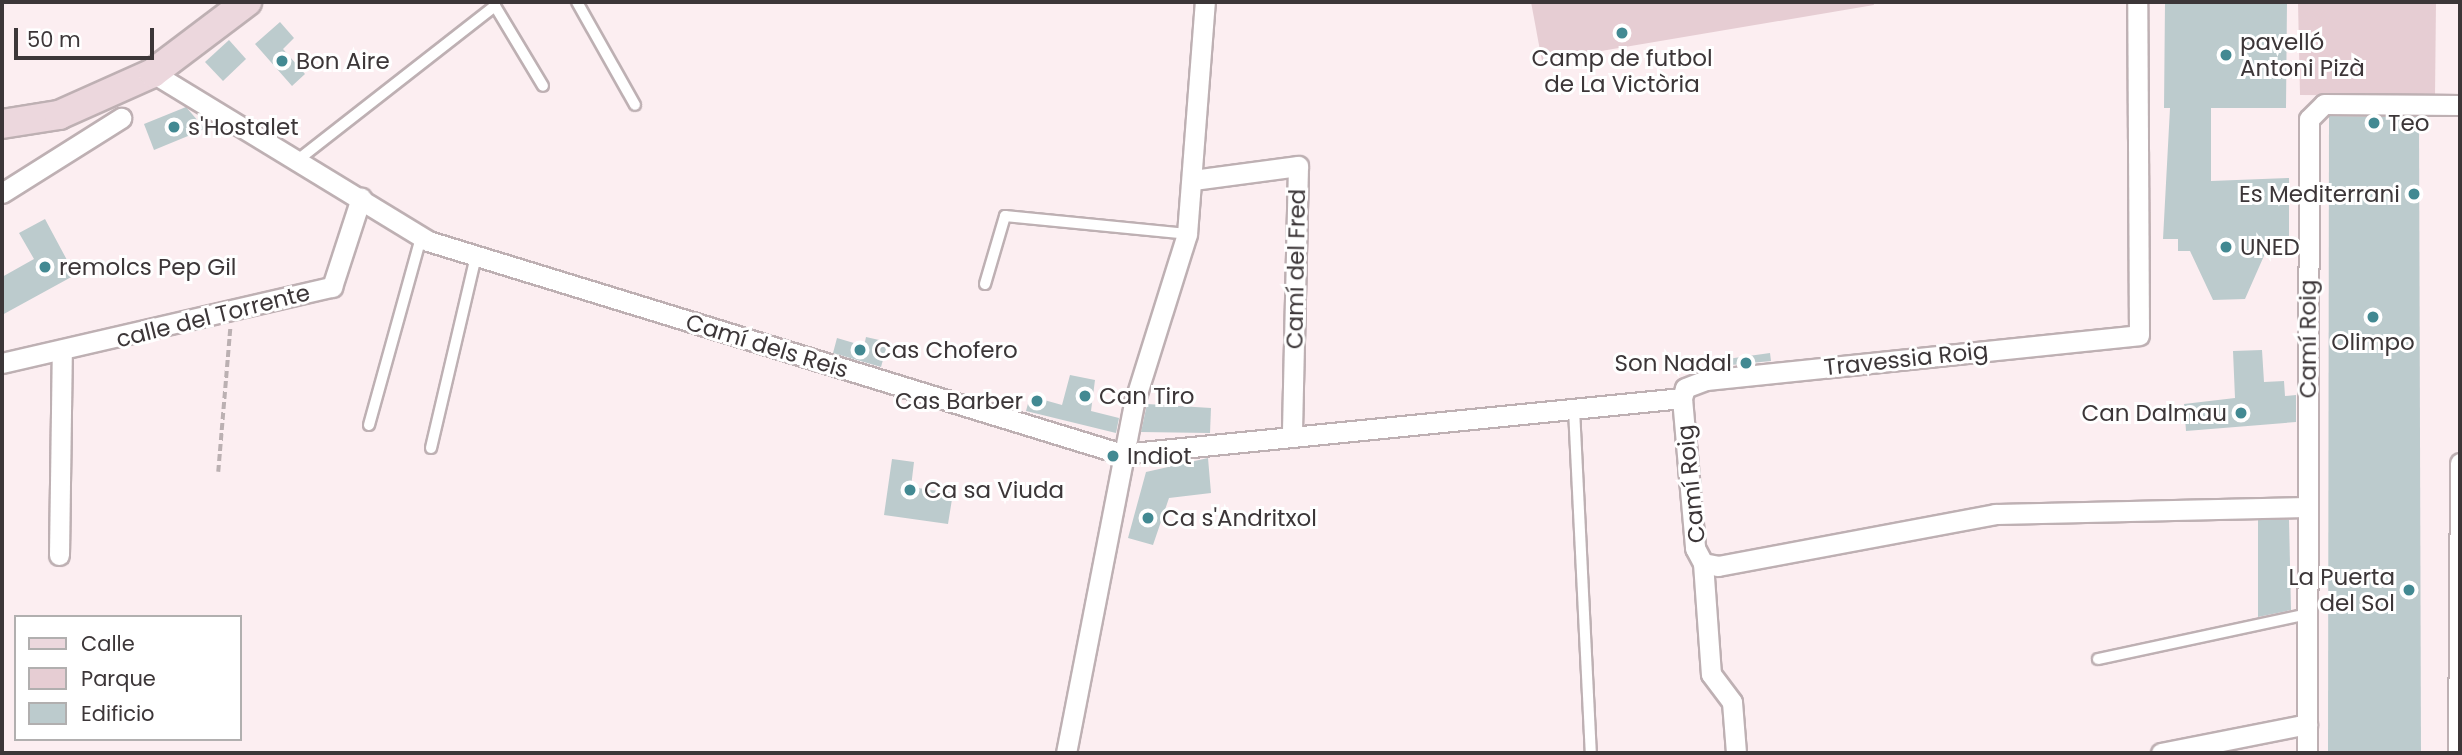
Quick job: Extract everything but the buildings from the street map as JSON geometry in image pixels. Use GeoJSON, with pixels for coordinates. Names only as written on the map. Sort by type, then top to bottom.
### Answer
{"type":"FeatureCollection","features":[{"type":"Feature","properties":{"kind":"street"},"geometry":{"type":"LineString","coordinates":[[2,124],[59,115],[153,73],[247,2]]}},
{"type":"Feature","properties":{"kind":"street"},"geometry":{"type":"LineString","coordinates":[[1066,753],[1122,454],[1187,234],[1205,2]]}},
{"type":"Feature","properties":{"kind":"street","name":"Travessia Roig"},"geometry":{"type":"LineString","coordinates":[[1682,398],[1685,388],[1706,380],[2139,335],[2137,2]]}},
{"type":"Feature","properties":{"kind":"street","name":"Camí dels Reis"},"geometry":{"type":"LineString","coordinates":[[153,73],[299,159],[421,237],[1122,454]]}},
{"type":"Feature","properties":{"kind":"street","name":"Camí Roig"},"geometry":{"type":"LineString","coordinates":[[2307,753],[2309,119],[2324,104],[2460,105]]}},
{"type":"Feature","properties":{"kind":"street"},"geometry":{"type":"LineString","coordinates":[[2,193],[121,118]]}},
{"type":"Feature","properties":{"kind":"street","name":"Camí del Fred"},"geometry":{"type":"LineString","coordinates":[[1193,180],[1298,166],[1292,437]]}},
{"type":"Feature","properties":{"kind":"street","name":"calle del Torrente"},"geometry":{"type":"LineString","coordinates":[[2,363],[332,287],[361,198]]}},
{"type":"Feature","properties":{"kind":"street"},"geometry":{"type":"LineString","coordinates":[[59,555],[62,351]]}},
{"type":"Feature","properties":{"kind":"street","name":"Camí Roig"},"geometry":{"type":"LineString","coordinates":[[1122,454],[1682,398],[1695,548],[1703,563],[1718,566],[1995,514],[2308,507]]}},
{"type":"Feature","properties":{"kind":"street"},"geometry":{"type":"LineString","coordinates":[[2458,753],[2460,463]]}},
{"type":"Feature","properties":{"kind":"street"},"geometry":{"type":"LineString","coordinates":[[1703,563],[1710,674],[1732,702],[1736,753]]}},
{"type":"Feature","properties":{"kind":"street"},"geometry":{"type":"LineString","coordinates":[[2161,753],[2307,724]]}},
{"type":"Feature","properties":{"kind":"lane"},"geometry":{"type":"LineString","coordinates":[[577,2],[635,105]]}},
{"type":"Feature","properties":{"kind":"lane"},"geometry":{"type":"LineString","coordinates":[[299,159],[495,6],[543,86]]}},
{"type":"Feature","properties":{"kind":"lane"},"geometry":{"type":"LineString","coordinates":[[985,284],[1005,216],[1187,234]]}},
{"type":"Feature","properties":{"kind":"lane"},"geometry":{"type":"LineString","coordinates":[[369,425],[421,237]]}},
{"type":"Feature","properties":{"kind":"lane"},"geometry":{"type":"LineString","coordinates":[[431,447],[476,256]]}},
{"type":"Feature","properties":{"kind":"lane"},"geometry":{"type":"LineString","coordinates":[[1574,409],[1591,753]]}},
{"type":"Feature","properties":{"kind":"lane"},"geometry":{"type":"LineString","coordinates":[[2098,659],[2308,614]]}},
{"type":"Feature","properties":{"kind":"path"},"geometry":{"type":"LineString","coordinates":[[218,472],[232,309]]}},
{"type":"Feature","properties":{"kind":"green space","name":"Camp de futbol de La Victòria"},"geometry":{"type":"Polygon","coordinates":[[[1531,2],[1873,2],[1874,5],[1542,61],[1531,2]]]}},
{"type":"Feature","properties":{"kind":"green space"},"geometry":{"type":"Polygon","coordinates":[[[2298,2],[2436,2],[2435,96],[2300,95],[2298,2]]]}},
{"type":"Feature","properties":{"kind":"place","name":"Camp de futbol de La Victòria"},"geometry":{"type":"Point","coordinates":[1622,33]}},
{"type":"Feature","properties":{"kind":"place","name":"pavelló Antoni Pizà"},"geometry":{"type":"Point","coordinates":[2226,55]}},
{"type":"Feature","properties":{"kind":"place","name":"Bon Aire"},"geometry":{"type":"Point","coordinates":[282,61]}},
{"type":"Feature","properties":{"kind":"place","name":"Teo"},"geometry":{"type":"Point","coordinates":[2374,123]}},
{"type":"Feature","properties":{"kind":"place","name":"s'Hostalet"},"geometry":{"type":"Point","coordinates":[174,127]}},
{"type":"Feature","properties":{"kind":"place","name":"Es Mediterrani"},"geometry":{"type":"Point","coordinates":[2414,194]}},
{"type":"Feature","properties":{"kind":"place","name":"UNED"},"geometry":{"type":"Point","coordinates":[2226,247]}},
{"type":"Feature","properties":{"kind":"place","name":"remolcs Pep Gil"},"geometry":{"type":"Point","coordinates":[45,267]}},
{"type":"Feature","properties":{"kind":"place","name":"Olimpo"},"geometry":{"type":"Point","coordinates":[2373,317]}},
{"type":"Feature","properties":{"kind":"place","name":"Cas Chofero"},"geometry":{"type":"Point","coordinates":[860,350]}},
{"type":"Feature","properties":{"kind":"place","name":"Son Nadal"},"geometry":{"type":"Point","coordinates":[1746,363]}},
{"type":"Feature","properties":{"kind":"place","name":"Can Tiro"},"geometry":{"type":"Point","coordinates":[1085,396]}},
{"type":"Feature","properties":{"kind":"place","name":"Cas Barber"},"geometry":{"type":"Point","coordinates":[1037,401]}},
{"type":"Feature","properties":{"kind":"place","name":"Can Dalmau"},"geometry":{"type":"Point","coordinates":[2241,413]}},
{"type":"Feature","properties":{"kind":"place","name":"Indiot"},"geometry":{"type":"Point","coordinates":[1113,456]}},
{"type":"Feature","properties":{"kind":"place","name":"Ca sa Viuda"},"geometry":{"type":"Point","coordinates":[910,490]}},
{"type":"Feature","properties":{"kind":"place","name":"Ca s'Andritxol"},"geometry":{"type":"Point","coordinates":[1148,518]}},
{"type":"Feature","properties":{"kind":"place","name":"La Puerta del Sol"},"geometry":{"type":"Point","coordinates":[2409,590]}}]}
